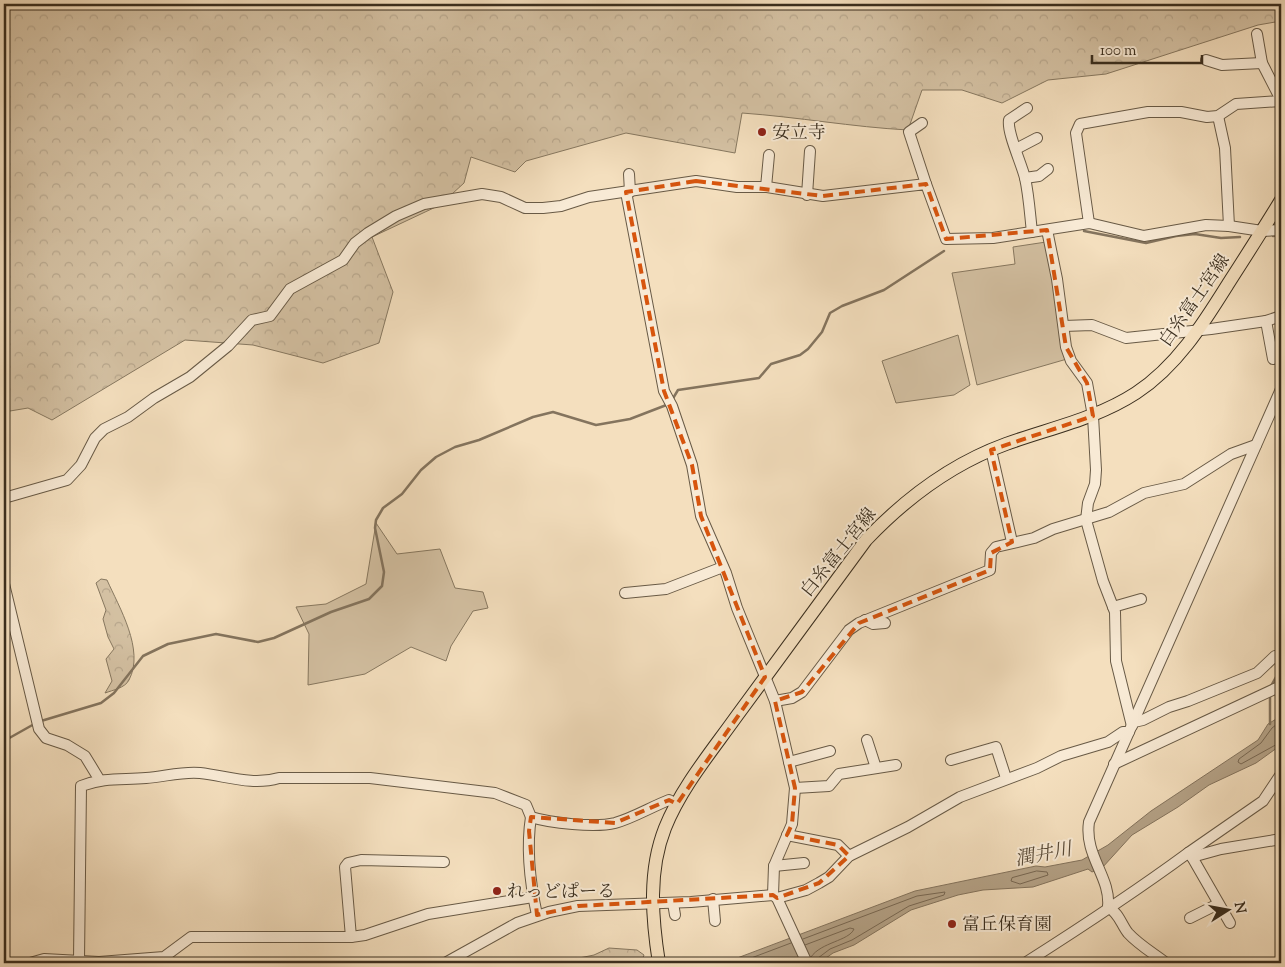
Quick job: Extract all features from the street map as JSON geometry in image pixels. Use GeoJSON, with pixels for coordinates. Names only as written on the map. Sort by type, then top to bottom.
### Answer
{"type":"FeatureCollection","features":[{"type":"Feature","properties":{"kind":"main road","name":"白糸富士宮線"},"geometry":{"type":"LineString","coordinates":[[659,963],[653,904],[658,853],[665,829],[677,804],[765,677],[866,540],[888,517],[950,470],[991,450],[1092,416],[1116,405],[1153,379],[1175,360],[1198,331],[1281,200]]}},
{"type":"Feature","properties":{"kind":"street"},"geometry":{"type":"LineString","coordinates":[[1089,223],[1076,133],[1080,124],[1148,112],[1181,112],[1207,117],[1218,116],[1236,104],[1281,100],[1262,64],[1257,34]]}},
{"type":"Feature","properties":{"kind":"street"},"geometry":{"type":"LineString","coordinates":[[1206,60],[1222,65],[1262,64]]}},
{"type":"Feature","properties":{"kind":"street"},"geometry":{"type":"LineString","coordinates":[[1027,108],[1010,120],[1008,129],[1025,178],[1032,232]]}},
{"type":"Feature","properties":{"kind":"street"},"geometry":{"type":"LineString","coordinates":[[1218,116],[1225,148],[1229,226]]}},
{"type":"Feature","properties":{"kind":"street"},"geometry":{"type":"LineString","coordinates":[[922,123],[909,132],[946,240],[993,238],[1089,223],[1144,236],[1206,225],[1281,230]]}},
{"type":"Feature","properties":{"kind":"street"},"geometry":{"type":"LineString","coordinates":[[1016,149],[1037,138]]}},
{"type":"Feature","properties":{"kind":"street"},"geometry":{"type":"LineString","coordinates":[[807,195],[810,151]]}},
{"type":"Feature","properties":{"kind":"street"},"geometry":{"type":"LineString","coordinates":[[766,187],[770,155]]}},
{"type":"Feature","properties":{"kind":"street"},"geometry":{"type":"LineString","coordinates":[[1025,178],[1039,176],[1048,169]]}},
{"type":"Feature","properties":{"kind":"street"},"geometry":{"type":"LineString","coordinates":[[629,174],[628,192],[664,391],[672,406],[692,464],[701,516],[775,701],[795,788],[792,824],[774,866],[775,896],[807,963]]}},
{"type":"Feature","properties":{"kind":"street"},"geometry":{"type":"LineString","coordinates":[[4,498],[67,480],[81,465],[94,438],[104,429],[128,417],[154,398],[190,377],[228,346],[252,320],[270,316],[290,290],[343,260],[355,243],[396,216],[424,204],[482,194],[501,197],[525,208],[561,206],[589,197],[696,181],[737,187],[766,187],[807,195],[861,193],[926,184]]}},
{"type":"Feature","properties":{"kind":"street"},"geometry":{"type":"LineString","coordinates":[[1047,230],[1066,347],[1072,361],[1087,383],[1096,437],[1096,470],[1095,484],[1088,503],[1086,520],[1113,607],[1116,662],[1132,727]]}},
{"type":"Feature","properties":{"kind":"street"},"geometry":{"type":"LineString","coordinates":[[1064,326],[1092,324],[1126,338],[1198,331],[1266,321],[1281,316]]}},
{"type":"Feature","properties":{"kind":"street"},"geometry":{"type":"LineString","coordinates":[[1266,321],[1273,359]]}},
{"type":"Feature","properties":{"kind":"street"},"geometry":{"type":"LineString","coordinates":[[1108,907],[1109,896],[1087,837],[1089,822],[1281,389]]}},
{"type":"Feature","properties":{"kind":"street"},"geometry":{"type":"LineString","coordinates":[[775,701],[792,698],[802,692],[849,630],[865,620],[990,570],[991,553],[996,548],[1012,542],[1034,538],[1053,529],[1109,512],[1144,493],[1184,484],[1231,454],[1256,444]]}},
{"type":"Feature","properties":{"kind":"street"},"geometry":{"type":"LineString","coordinates":[[991,450],[1012,542]]}},
{"type":"Feature","properties":{"kind":"street"},"geometry":{"type":"LineString","coordinates":[[625,593],[666,588],[723,567]]}},
{"type":"Feature","properties":{"kind":"street"},"geometry":{"type":"LineString","coordinates":[[4,584],[39,729],[46,738],[67,744],[85,756],[100,779]]}},
{"type":"Feature","properties":{"kind":"street"},"geometry":{"type":"LineString","coordinates":[[1113,607],[1141,599]]}},
{"type":"Feature","properties":{"kind":"street"},"geometry":{"type":"LineString","coordinates":[[865,620],[873,624],[885,623]]}},
{"type":"Feature","properties":{"kind":"street"},"geometry":{"type":"LineString","coordinates":[[446,963],[517,923],[537,915],[578,906],[673,903],[691,898],[713,899],[775,896],[806,890],[829,877],[849,856],[908,827],[960,797],[1006,778],[1037,768],[1061,756],[1113,740],[1117,734],[1169,707],[1257,673],[1275,656]]}},
{"type":"Feature","properties":{"kind":"street"},"geometry":{"type":"LineString","coordinates":[[1114,764],[1279,687]]}},
{"type":"Feature","properties":{"kind":"street"},"geometry":{"type":"LineString","coordinates":[[867,740],[876,768]]}},
{"type":"Feature","properties":{"kind":"street"},"geometry":{"type":"LineString","coordinates":[[950,760],[996,747],[1006,778]]}},
{"type":"Feature","properties":{"kind":"street"},"geometry":{"type":"LineString","coordinates":[[789,762],[830,751]]}},
{"type":"Feature","properties":{"kind":"street"},"geometry":{"type":"LineString","coordinates":[[795,788],[829,786],[839,774],[896,765]]}},
{"type":"Feature","properties":{"kind":"street"},"geometry":{"type":"LineString","coordinates":[[79,960],[81,786],[100,779],[146,778],[197,773],[244,781],[267,782],[280,778],[370,778],[495,793],[526,806],[531,816],[529,831],[533,897],[537,915]]}},
{"type":"Feature","properties":{"kind":"street"},"geometry":{"type":"LineString","coordinates":[[1025,963],[1037,960],[1108,907],[1130,896],[1190,855],[1263,801],[1281,774]]}},
{"type":"Feature","properties":{"kind":"street"},"geometry":{"type":"LineString","coordinates":[[531,816],[541,820],[594,824],[615,823],[668,800],[677,804]]}},
{"type":"Feature","properties":{"kind":"street"},"geometry":{"type":"LineString","coordinates":[[787,835],[838,845],[849,856]]}},
{"type":"Feature","properties":{"kind":"street"},"geometry":{"type":"LineString","coordinates":[[1190,855],[1221,848],[1281,839]]}},
{"type":"Feature","properties":{"kind":"street"},"geometry":{"type":"LineString","coordinates":[[1190,855],[1230,923]]}},
{"type":"Feature","properties":{"kind":"street"},"geometry":{"type":"LineString","coordinates":[[351,936],[345,867],[348,862],[361,860],[444,862]]}},
{"type":"Feature","properties":{"kind":"street"},"geometry":{"type":"LineString","coordinates":[[774,866],[804,863]]}},
{"type":"Feature","properties":{"kind":"street"},"geometry":{"type":"LineString","coordinates":[[30,963],[44,959],[99,962],[164,957],[192,937],[351,936],[365,934],[428,914],[533,897]]}},
{"type":"Feature","properties":{"kind":"street"},"geometry":{"type":"LineString","coordinates":[[713,899],[715,921]]}},
{"type":"Feature","properties":{"kind":"street"},"geometry":{"type":"LineString","coordinates":[[673,903],[675,915]]}},
{"type":"Feature","properties":{"kind":"street"},"geometry":{"type":"LineString","coordinates":[[1190,918],[1218,904]]}},
{"type":"Feature","properties":{"kind":"street"},"geometry":{"type":"LineString","coordinates":[[1108,907],[1115,911],[1127,932],[1166,963]]}},
{"type":"Feature","properties":{"kind":"highlighted area"},"geometry":{"type":"Polygon","coordinates":[[[696,181],[823,196],[926,184],[946,239],[1047,230],[1066,347],[1087,383],[1093,416],[991,450],[1012,542],[991,553],[990,570],[859,623],[802,692],[775,701],[795,788],[792,824],[787,835],[838,845],[849,856],[819,883],[777,898],[773,895],[578,906],[537,915],[529,831],[531,817],[615,823],[669,800],[677,804],[765,677],[701,516],[692,465],[664,391],[626,192],[696,181]]]}},
{"type":"Feature","properties":{"kind":"green space"},"geometry":{"type":"Polygon","coordinates":[[[4,4],[1281,4],[1281,21],[1258,25],[1106,74],[1048,80],[1002,103],[962,90],[922,90],[908,130],[742,113],[735,153],[626,133],[526,161],[515,172],[471,157],[464,183],[440,205],[372,237],[393,292],[379,343],[323,363],[253,345],[185,340],[52,420],[28,408],[4,412],[4,4]]]}},
{"type":"Feature","properties":{"kind":"green space"},"geometry":{"type":"Polygon","coordinates":[[[1046,242],[1067,359],[977,385],[952,273],[1015,264],[1013,247],[1046,242]]]}},
{"type":"Feature","properties":{"kind":"green space"},"geometry":{"type":"Polygon","coordinates":[[[958,335],[970,385],[954,395],[896,403],[882,361],[958,335]]]}},
{"type":"Feature","properties":{"kind":"green space"},"geometry":{"type":"Polygon","coordinates":[[[376,523],[397,554],[440,549],[455,588],[483,592],[488,608],[473,611],[451,646],[446,661],[411,647],[365,674],[308,685],[309,634],[296,607],[326,604],[366,584],[376,523]]]}},
{"type":"Feature","properties":{"kind":"green space"},"geometry":{"type":"Polygon","coordinates":[[[101,579],[107,580],[123,616],[132,642],[134,656],[133,668],[127,683],[105,693],[112,681],[106,659],[114,649],[108,637],[103,619],[106,610],[96,583],[101,579]]]}},
{"type":"Feature","properties":{"kind":"green space"},"geometry":{"type":"Polygon","coordinates":[[[609,948],[637,950],[644,955],[641,963],[555,963],[594,955],[609,948]]]}},
{"type":"Feature","properties":{"kind":"water"},"geometry":{"type":"Polygon","coordinates":[[[1281,716],[1281,745],[1256,763],[1209,785],[1178,807],[1132,835],[1102,868],[1092,872],[1088,869],[1033,887],[983,890],[958,895],[911,910],[854,945],[833,953],[819,963],[724,963],[915,891],[1036,866],[1045,867],[1082,860],[1108,845],[1151,811],[1258,740],[1268,724],[1281,716]]]}},
{"type":"Feature","properties":{"kind":"waterway"},"geometry":{"type":"LineString","coordinates":[[1084,231],[1146,243],[1195,234],[1221,238],[1240,237]]}},
{"type":"Feature","properties":{"kind":"waterway"},"geometry":{"type":"LineString","coordinates":[[1273,236],[1281,235]]}},
{"type":"Feature","properties":{"kind":"waterway"},"geometry":{"type":"LineString","coordinates":[[672,400],[678,390],[759,378],[771,364],[800,355],[808,349],[822,332],[830,313],[842,306],[884,290],[944,251]]}},
{"type":"Feature","properties":{"kind":"waterway"},"geometry":{"type":"LineString","coordinates":[[41,721],[101,703],[114,693],[143,656],[168,644],[216,634],[258,642],[274,638],[331,612],[369,599],[382,586],[384,572],[375,528],[376,520],[383,508],[402,494],[421,470],[436,457],[455,447],[479,440],[533,417],[553,412],[596,425],[630,419],[669,404]]}},
{"type":"Feature","properties":{"kind":"waterway"},"geometry":{"type":"LineString","coordinates":[[1271,686],[1281,668]]}},
{"type":"Feature","properties":{"kind":"waterway"},"geometry":{"type":"LineString","coordinates":[[1270,694],[1270,724]]}},
{"type":"Feature","properties":{"kind":"waterway"},"geometry":{"type":"LineString","coordinates":[[4,741],[36,723]]}},
{"type":"Feature","properties":{"kind":"place","name":"安立寺"},"geometry":{"type":"Point","coordinates":[762,132]}},
{"type":"Feature","properties":{"kind":"place","name":"れっどぱーる"},"geometry":{"type":"Point","coordinates":[497,891]}},
{"type":"Feature","properties":{"kind":"place","name":"富丘保育園"},"geometry":{"type":"Point","coordinates":[952,924]}},
{"type":"Feature","properties":{"kind":"water label","name":"潤井川"},"geometry":{"type":"Point","coordinates":[1043,853]}}]}
